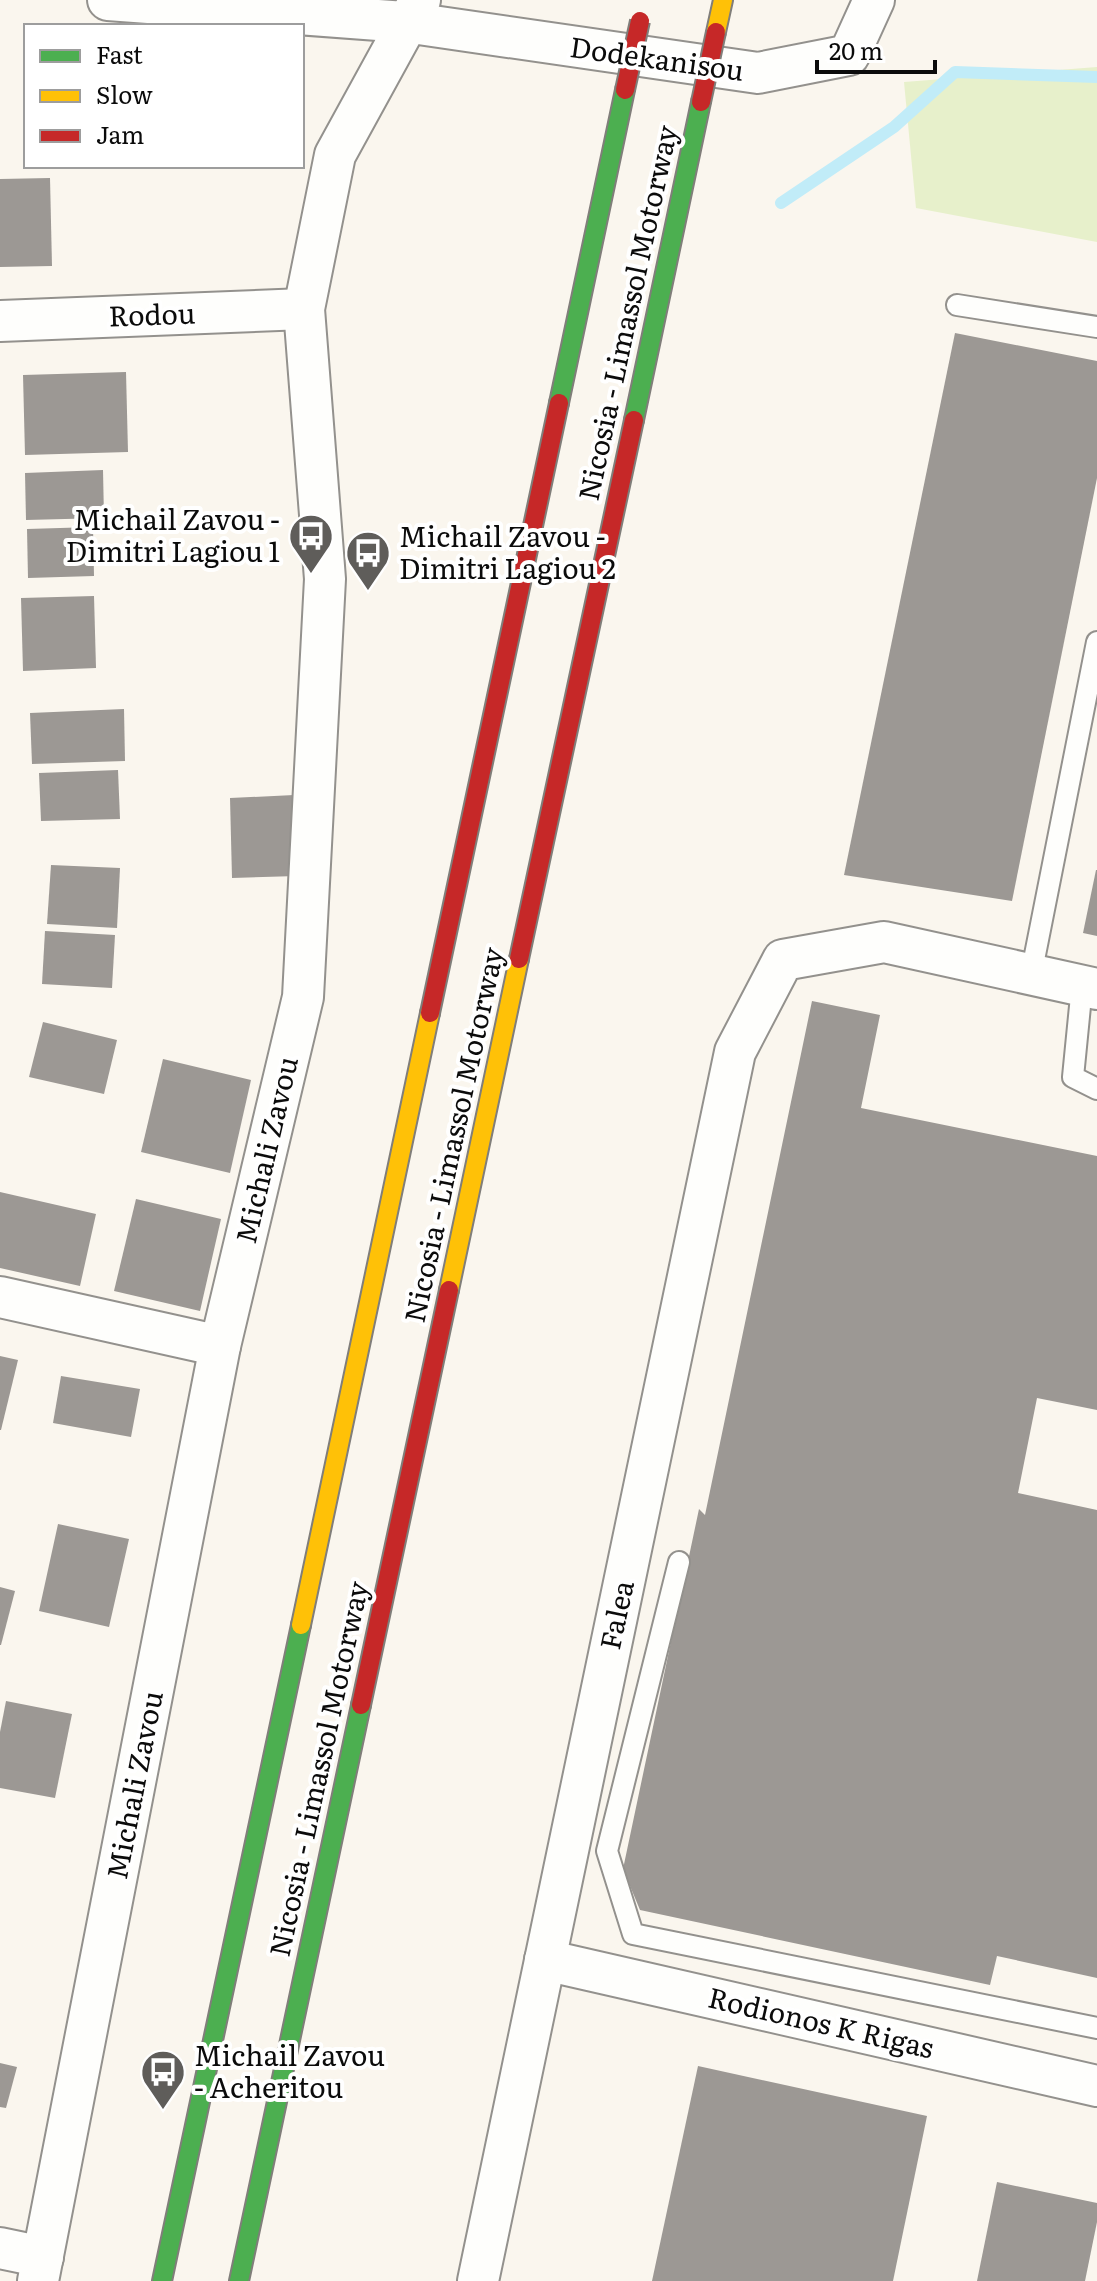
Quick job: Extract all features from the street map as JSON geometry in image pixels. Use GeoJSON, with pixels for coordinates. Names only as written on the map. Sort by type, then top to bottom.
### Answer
{"type":"FeatureCollection","features":[{"type":"Feature","properties":{"kind":"highway","name":"Nicosia - Limassol Motorway"},"geometry":{"type":"LineString","coordinates":[[162,2281],[644,0]]}},
{"type":"Feature","properties":{"kind":"highway","name":"Nicosia - Limassol Motorway"},"geometry":{"type":"LineString","coordinates":[[239,2281],[723,0]]}},
{"type":"Feature","properties":{"kind":"street"},"geometry":{"type":"LineString","coordinates":[[108,0],[412,11]]}},
{"type":"Feature","properties":{"kind":"street","name":"Dodekanisou"},"geometry":{"type":"LineString","coordinates":[[412,11],[758,73],[849,55],[874,0]]}},
{"type":"Feature","properties":{"kind":"street","name":"Michali Zavou"},"geometry":{"type":"LineString","coordinates":[[41,2269],[220,1346],[303,997],[325,579],[304,309],[335,155],[412,11]]}},
{"type":"Feature","properties":{"kind":"street","name":"Rodou"},"geometry":{"type":"LineString","coordinates":[[0,321],[304,309]]}},
{"type":"Feature","properties":{"kind":"street","name":"Falea"},"geometry":{"type":"LineString","coordinates":[[478,2281],[735,1052],[783,960],[884,942],[1031,975]]}},
{"type":"Feature","properties":{"kind":"street"},"geometry":{"type":"LineString","coordinates":[[1031,975],[1089,987]]}},
{"type":"Feature","properties":{"kind":"street"},"geometry":{"type":"LineString","coordinates":[[0,1297],[220,1346]]}},
{"type":"Feature","properties":{"kind":"street","name":"Rodionos K Rigas"},"geometry":{"type":"LineString","coordinates":[[545,1960],[1097,2086]]}},
{"type":"Feature","properties":{"kind":"street"},"geometry":{"type":"LineString","coordinates":[[0,2248],[41,2269]]}},
{"type":"Feature","properties":{"kind":"lane"},"geometry":{"type":"LineString","coordinates":[[957,305],[1097,327]]}},
{"type":"Feature","properties":{"kind":"lane"},"geometry":{"type":"LineString","coordinates":[[1031,975],[1097,642]]}},
{"type":"Feature","properties":{"kind":"lane"},"geometry":{"type":"LineString","coordinates":[[1089,987],[1073,1077],[1097,1089]]}},
{"type":"Feature","properties":{"kind":"lane"},"geometry":{"type":"LineString","coordinates":[[679,1562],[607,1851],[633,1934],[1097,2028]]}},
{"type":"Feature","properties":{"kind":"green space"},"geometry":{"type":"Polygon","coordinates":[[[1097,67],[1097,242],[916,208],[904,82],[1097,67]]]}},
{"type":"Feature","properties":{"kind":"building"},"geometry":{"type":"Polygon","coordinates":[[[50,178],[52,266],[0,267],[0,179],[50,178]]]}},
{"type":"Feature","properties":{"kind":"building"},"geometry":{"type":"Polygon","coordinates":[[[955,333],[1097,361],[1097,478],[1012,901],[844,875],[955,333]]]}},
{"type":"Feature","properties":{"kind":"building"},"geometry":{"type":"Polygon","coordinates":[[[126,372],[128,452],[25,455],[23,375],[126,372]]]}},
{"type":"Feature","properties":{"kind":"building"},"geometry":{"type":"Polygon","coordinates":[[[103,470],[104,518],[26,520],[25,473],[103,470]]]}},
{"type":"Feature","properties":{"kind":"building"},"geometry":{"type":"Polygon","coordinates":[[[93,527],[94,576],[28,578],[27,529],[93,527]]]}},
{"type":"Feature","properties":{"kind":"building"},"geometry":{"type":"Polygon","coordinates":[[[94,596],[96,668],[23,671],[21,598],[94,596]]]}},
{"type":"Feature","properties":{"kind":"building"},"geometry":{"type":"Polygon","coordinates":[[[124,709],[125,761],[32,764],[30,713],[124,709]]]}},
{"type":"Feature","properties":{"kind":"building"},"geometry":{"type":"Polygon","coordinates":[[[118,770],[120,819],[41,821],[39,773],[118,770]]]}},
{"type":"Feature","properties":{"kind":"building"},"geometry":{"type":"Polygon","coordinates":[[[294,795],[297,876],[232,878],[230,798],[294,795]]]}},
{"type":"Feature","properties":{"kind":"building"},"geometry":{"type":"Polygon","coordinates":[[[51,865],[120,868],[117,928],[47,924],[51,865]]]}},
{"type":"Feature","properties":{"kind":"building"},"geometry":{"type":"Polygon","coordinates":[[[1097,870],[1097,936],[1083,933],[1097,870]]]}},
{"type":"Feature","properties":{"kind":"building"},"geometry":{"type":"Polygon","coordinates":[[[45,931],[115,935],[112,988],[42,984],[45,931]]]}},
{"type":"Feature","properties":{"kind":"building"},"geometry":{"type":"Polygon","coordinates":[[[812,1001],[880,1015],[861,1108],[1097,1156],[1097,1410],[1037,1398],[1018,1493],[1097,1510],[1097,1978],[997,1956],[990,1985],[640,1910],[623,1869],[699,1509],[705,1515],[812,1001]]]}},
{"type":"Feature","properties":{"kind":"building"},"geometry":{"type":"Polygon","coordinates":[[[43,1022],[117,1040],[104,1094],[29,1077],[43,1022]]]}},
{"type":"Feature","properties":{"kind":"building"},"geometry":{"type":"Polygon","coordinates":[[[163,1059],[251,1080],[230,1173],[141,1152],[163,1059]]]}},
{"type":"Feature","properties":{"kind":"building"},"geometry":{"type":"Polygon","coordinates":[[[0,1192],[96,1214],[80,1286],[0,1268],[0,1192]]]}},
{"type":"Feature","properties":{"kind":"building"},"geometry":{"type":"Polygon","coordinates":[[[136,1199],[221,1219],[200,1311],[114,1291],[136,1199]]]}},
{"type":"Feature","properties":{"kind":"building"},"geometry":{"type":"Polygon","coordinates":[[[0,1356],[18,1360],[1,1430],[0,1430],[0,1356]]]}},
{"type":"Feature","properties":{"kind":"building"},"geometry":{"type":"Polygon","coordinates":[[[61,1376],[140,1389],[131,1437],[53,1423],[61,1376]]]}},
{"type":"Feature","properties":{"kind":"building"},"geometry":{"type":"Polygon","coordinates":[[[58,1524],[129,1539],[109,1627],[39,1611],[58,1524]]]}},
{"type":"Feature","properties":{"kind":"building"},"geometry":{"type":"Polygon","coordinates":[[[0,1587],[15,1591],[1,1645],[0,1645],[0,1587]]]}},
{"type":"Feature","properties":{"kind":"building"},"geometry":{"type":"Polygon","coordinates":[[[6,1701],[72,1714],[55,1798],[0,1788],[0,1732],[6,1701]]]}},
{"type":"Feature","properties":{"kind":"building"},"geometry":{"type":"Polygon","coordinates":[[[0,2063],[17,2067],[6,2108],[0,2107],[0,2063]]]}},
{"type":"Feature","properties":{"kind":"building"},"geometry":{"type":"Polygon","coordinates":[[[698,2066],[927,2116],[893,2281],[652,2281],[698,2066]]]}},
{"type":"Feature","properties":{"kind":"building"},"geometry":{"type":"Polygon","coordinates":[[[997,2182],[1097,2203],[1097,2222],[1085,2281],[977,2281],[997,2182]]]}},
{"type":"Feature","properties":{"kind":"waterway"},"geometry":{"type":"LineString","coordinates":[[781,203],[894,127],[955,72],[1097,77]]}},
{"type":"Feature","properties":{"kind":"traffic: fast"},"geometry":{"type":"LineString","coordinates":[[559,403],[625,90]]}},
{"type":"Feature","properties":{"kind":"traffic: fast"},"geometry":{"type":"LineString","coordinates":[[634,420],[701,102]]}},
{"type":"Feature","properties":{"kind":"traffic: fast"},"geometry":{"type":"LineString","coordinates":[[162,2281],[301,1625]]}},
{"type":"Feature","properties":{"kind":"traffic: fast"},"geometry":{"type":"LineString","coordinates":[[239,2281],[361,1705]]}},
{"type":"Feature","properties":{"kind":"traffic: slow"},"geometry":{"type":"LineString","coordinates":[[716,32],[723,0]]}},
{"type":"Feature","properties":{"kind":"traffic: slow"},"geometry":{"type":"LineString","coordinates":[[449,1290],[519,959]]}},
{"type":"Feature","properties":{"kind":"traffic: slow"},"geometry":{"type":"LineString","coordinates":[[301,1625],[430,1013]]}},
{"type":"Feature","properties":{"kind":"traffic: jam"},"geometry":{"type":"LineString","coordinates":[[625,90],[640,21]]}},
{"type":"Feature","properties":{"kind":"traffic: jam"},"geometry":{"type":"LineString","coordinates":[[701,102],[716,32]]}},
{"type":"Feature","properties":{"kind":"traffic: jam"},"geometry":{"type":"LineString","coordinates":[[430,1013],[559,403]]}},
{"type":"Feature","properties":{"kind":"traffic: jam"},"geometry":{"type":"LineString","coordinates":[[519,959],[634,420]]}},
{"type":"Feature","properties":{"kind":"traffic: jam"},"geometry":{"type":"LineString","coordinates":[[361,1705],[449,1290]]}},
{"type":"Feature","properties":{"kind":"place","name":"Michail Zavou - Dimitri Lagiou 1"},"geometry":{"type":"Point","coordinates":[311,575]}},
{"type":"Feature","properties":{"kind":"place","name":"Michail Zavou - Dimitri Lagiou 2"},"geometry":{"type":"Point","coordinates":[368,592]}},
{"type":"Feature","properties":{"kind":"place","name":"Michail Zavou - Acheritou"},"geometry":{"type":"Point","coordinates":[163,2111]}}]}
